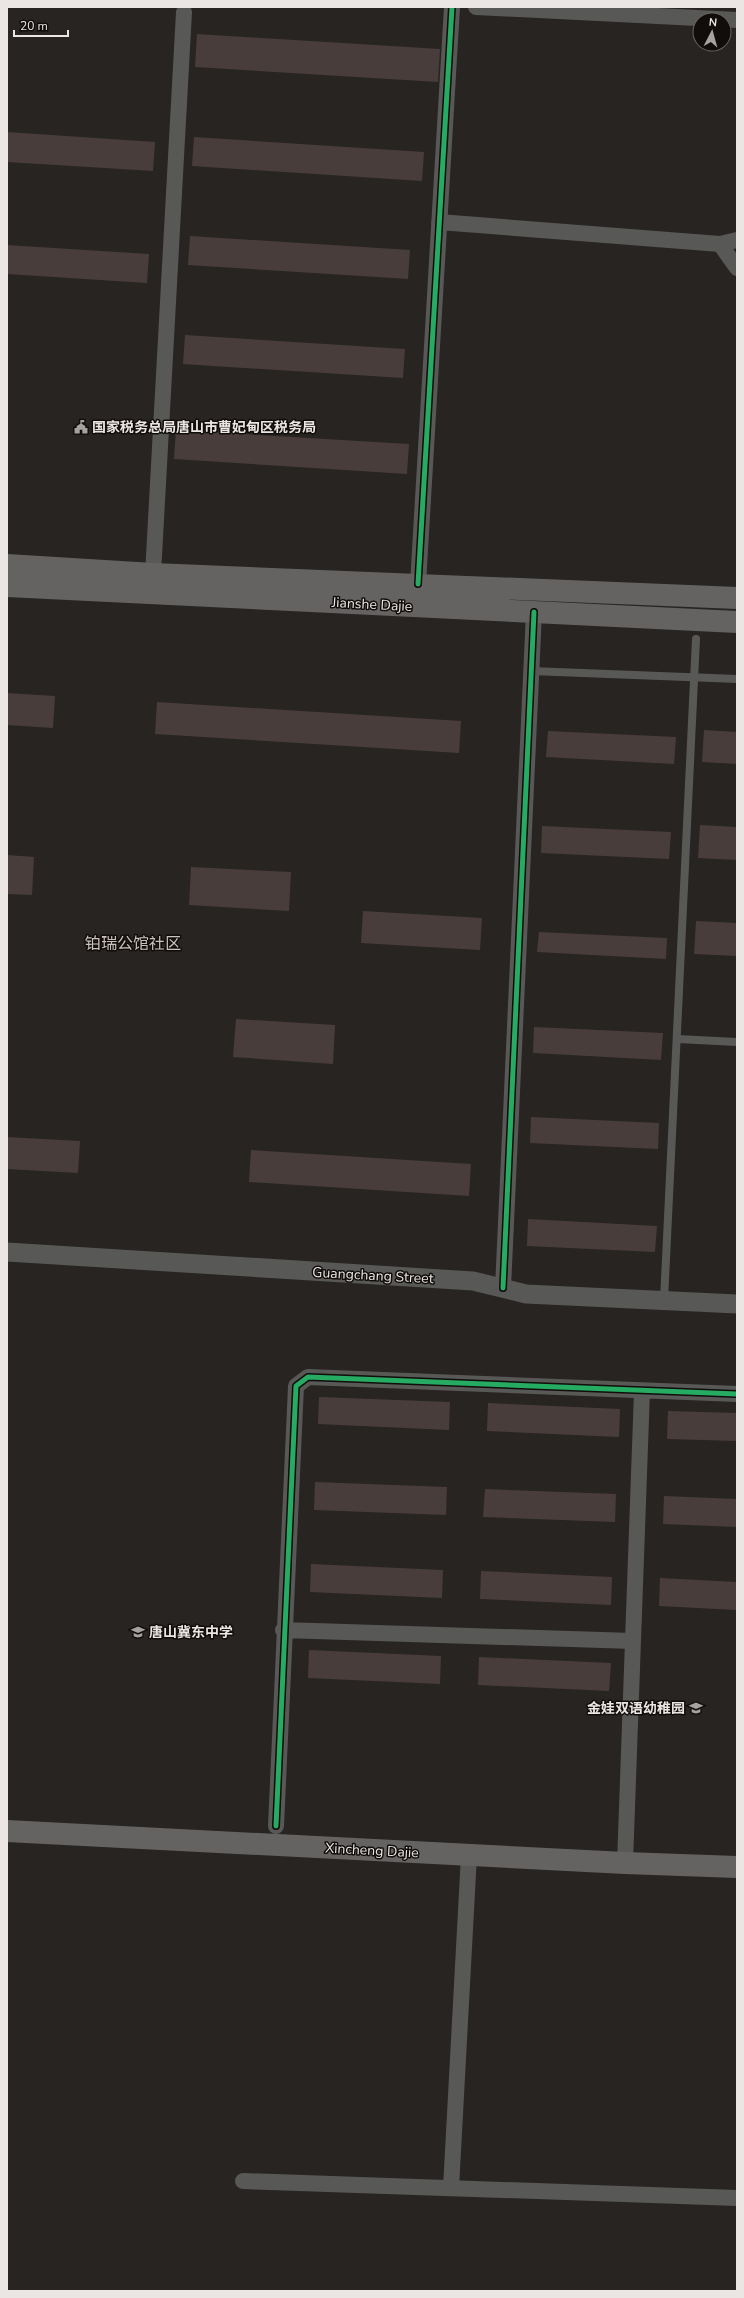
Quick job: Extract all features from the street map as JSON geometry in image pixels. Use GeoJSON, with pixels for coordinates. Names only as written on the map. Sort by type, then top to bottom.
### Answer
{"type":"FeatureCollection","features":[{"type":"Feature","properties":{"kind":"main road","name":"Jianshe Dajie"},"geometry":{"type":"LineString","coordinates":[[7,565],[153,574],[737,598]]}},
{"type":"Feature","properties":{"kind":"main road","name":"Jianshe Dajie"},"geometry":{"type":"LineString","coordinates":[[7,586],[737,622]]}},
{"type":"Feature","properties":{"kind":"main road","name":"Xincheng Dajie"},"geometry":{"type":"LineString","coordinates":[[7,1831],[625,1863],[737,1867]]}},
{"type":"Feature","properties":{"kind":"street"},"geometry":{"type":"LineString","coordinates":[[418,584],[452,7]]}},
{"type":"Feature","properties":{"kind":"street"},"geometry":{"type":"LineString","coordinates":[[476,7],[683,12],[737,20]]}},
{"type":"Feature","properties":{"kind":"street"},"geometry":{"type":"LineString","coordinates":[[153,574],[184,12]]}},
{"type":"Feature","properties":{"kind":"street"},"geometry":{"type":"LineString","coordinates":[[439,222],[720,244],[737,240]]}},
{"type":"Feature","properties":{"kind":"street"},"geometry":{"type":"LineString","coordinates":[[720,244],[737,268]]}},
{"type":"Feature","properties":{"kind":"street"},"geometry":{"type":"LineString","coordinates":[[503,1288],[534,612]]}},
{"type":"Feature","properties":{"kind":"street","name":"Guangchang Street"},"geometry":{"type":"LineString","coordinates":[[7,1252],[473,1281],[526,1294],[737,1304]]}},
{"type":"Feature","properties":{"kind":"street"},"geometry":{"type":"LineString","coordinates":[[276,1826],[283,1630],[296,1386],[308,1377],[737,1394]]}},
{"type":"Feature","properties":{"kind":"street"},"geometry":{"type":"LineString","coordinates":[[625,1863],[642,1391]]}},
{"type":"Feature","properties":{"kind":"street"},"geometry":{"type":"LineString","coordinates":[[283,1630],[633,1641]]}},
{"type":"Feature","properties":{"kind":"street"},"geometry":{"type":"LineString","coordinates":[[451,2188],[470,1855]]}},
{"type":"Feature","properties":{"kind":"street"},"geometry":{"type":"LineString","coordinates":[[243,2181],[737,2198]]}},
{"type":"Feature","properties":{"kind":"lane"},"geometry":{"type":"LineString","coordinates":[[664,1300],[696,639]]}},
{"type":"Feature","properties":{"kind":"lane"},"geometry":{"type":"LineString","coordinates":[[531,671],[737,679]]}},
{"type":"Feature","properties":{"kind":"lane"},"geometry":{"type":"LineString","coordinates":[[677,1039],[737,1042]]}},
{"type":"Feature","properties":{"kind":"building"},"geometry":{"type":"Polygon","coordinates":[[[197,34],[440,49],[438,82],[195,67],[197,34]]]}},
{"type":"Feature","properties":{"kind":"building"},"geometry":{"type":"Polygon","coordinates":[[[7,132],[155,142],[153,171],[7,162],[7,132]]]}},
{"type":"Feature","properties":{"kind":"building"},"geometry":{"type":"Polygon","coordinates":[[[194,137],[424,152],[422,181],[192,166],[194,137]]]}},
{"type":"Feature","properties":{"kind":"building"},"geometry":{"type":"Polygon","coordinates":[[[190,236],[410,250],[408,279],[188,265],[190,236]]]}},
{"type":"Feature","properties":{"kind":"building"},"geometry":{"type":"Polygon","coordinates":[[[7,245],[149,254],[147,283],[7,274],[7,245]]]}},
{"type":"Feature","properties":{"kind":"building"},"geometry":{"type":"Polygon","coordinates":[[[185,335],[405,349],[403,378],[183,364],[185,335]]]}},
{"type":"Feature","properties":{"kind":"building"},"geometry":{"type":"Polygon","coordinates":[[[176,430],[409,444],[407,474],[174,459],[176,430]]]}},
{"type":"Feature","properties":{"kind":"building"},"geometry":{"type":"Polygon","coordinates":[[[7,693],[55,696],[53,728],[7,725],[7,693]]]}},
{"type":"Feature","properties":{"kind":"building"},"geometry":{"type":"Polygon","coordinates":[[[157,702],[461,721],[459,753],[155,734],[157,702]]]}},
{"type":"Feature","properties":{"kind":"building"},"geometry":{"type":"Polygon","coordinates":[[[704,730],[737,732],[737,764],[702,762],[704,730]]]}},
{"type":"Feature","properties":{"kind":"building"},"geometry":{"type":"Polygon","coordinates":[[[548,731],[676,737],[674,764],[546,757],[548,731]]]}},
{"type":"Feature","properties":{"kind":"building"},"geometry":{"type":"Polygon","coordinates":[[[700,825],[737,827],[737,860],[698,858],[700,825]]]}},
{"type":"Feature","properties":{"kind":"building"},"geometry":{"type":"Polygon","coordinates":[[[542,826],[671,832],[669,859],[541,853],[542,826]]]}},
{"type":"Feature","properties":{"kind":"building"},"geometry":{"type":"Polygon","coordinates":[[[7,855],[34,857],[32,895],[7,894],[7,855]]]}},
{"type":"Feature","properties":{"kind":"building"},"geometry":{"type":"Polygon","coordinates":[[[191,867],[291,872],[289,911],[189,905],[191,867]]]}},
{"type":"Feature","properties":{"kind":"building"},"geometry":{"type":"Polygon","coordinates":[[[363,911],[482,918],[480,950],[361,943],[363,911]]]}},
{"type":"Feature","properties":{"kind":"building"},"geometry":{"type":"Polygon","coordinates":[[[696,921],[737,923],[737,956],[694,954],[696,921]]]}},
{"type":"Feature","properties":{"kind":"building"},"geometry":{"type":"Polygon","coordinates":[[[539,932],[667,938],[666,959],[537,952],[539,932]]]}},
{"type":"Feature","properties":{"kind":"building"},"geometry":{"type":"Polygon","coordinates":[[[236,1019],[335,1025],[333,1064],[233,1057],[236,1019]]]}},
{"type":"Feature","properties":{"kind":"building"},"geometry":{"type":"Polygon","coordinates":[[[534,1027],[663,1033],[661,1060],[533,1053],[534,1027]]]}},
{"type":"Feature","properties":{"kind":"building"},"geometry":{"type":"Polygon","coordinates":[[[531,1117],[659,1123],[658,1149],[530,1143],[531,1117]]]}},
{"type":"Feature","properties":{"kind":"building"},"geometry":{"type":"Polygon","coordinates":[[[7,1137],[80,1141],[78,1173],[7,1169],[7,1137]]]}},
{"type":"Feature","properties":{"kind":"building"},"geometry":{"type":"Polygon","coordinates":[[[251,1150],[471,1164],[469,1196],[249,1182],[251,1150]]]}},
{"type":"Feature","properties":{"kind":"building"},"geometry":{"type":"Polygon","coordinates":[[[528,1219],[657,1226],[655,1252],[527,1246],[528,1219]]]}},
{"type":"Feature","properties":{"kind":"building"},"geometry":{"type":"Polygon","coordinates":[[[319,1397],[450,1402],[449,1430],[318,1424],[319,1397]]]}},
{"type":"Feature","properties":{"kind":"building"},"geometry":{"type":"Polygon","coordinates":[[[488,1403],[620,1409],[619,1437],[487,1431],[488,1403]]]}},
{"type":"Feature","properties":{"kind":"building"},"geometry":{"type":"Polygon","coordinates":[[[668,1411],[737,1413],[737,1441],[667,1439],[668,1411]]]}},
{"type":"Feature","properties":{"kind":"building"},"geometry":{"type":"Polygon","coordinates":[[[315,1482],[447,1487],[446,1515],[314,1510],[315,1482]]]}},
{"type":"Feature","properties":{"kind":"building"},"geometry":{"type":"Polygon","coordinates":[[[485,1489],[616,1494],[615,1522],[483,1517],[485,1489]]]}},
{"type":"Feature","properties":{"kind":"building"},"geometry":{"type":"Polygon","coordinates":[[[664,1496],[737,1499],[737,1527],[663,1524],[664,1496]]]}},
{"type":"Feature","properties":{"kind":"building"},"geometry":{"type":"Polygon","coordinates":[[[311,1564],[443,1570],[442,1598],[310,1592],[311,1564]]]}},
{"type":"Feature","properties":{"kind":"building"},"geometry":{"type":"Polygon","coordinates":[[[481,1571],[612,1577],[611,1605],[480,1599],[481,1571]]]}},
{"type":"Feature","properties":{"kind":"building"},"geometry":{"type":"Polygon","coordinates":[[[660,1578],[737,1582],[737,1610],[659,1606],[660,1578]]]}},
{"type":"Feature","properties":{"kind":"building"},"geometry":{"type":"Polygon","coordinates":[[[309,1650],[441,1656],[440,1684],[308,1678],[309,1650]]]}},
{"type":"Feature","properties":{"kind":"building"},"geometry":{"type":"Polygon","coordinates":[[[479,1657],[611,1663],[609,1691],[478,1685],[479,1657]]]}},
{"type":"Feature","properties":{"kind":"cycle path"},"geometry":{"type":"LineString","coordinates":[[418,584],[452,7]]}},
{"type":"Feature","properties":{"kind":"cycle path"},"geometry":{"type":"LineString","coordinates":[[503,1288],[534,612]]}},
{"type":"Feature","properties":{"kind":"cycle path"},"geometry":{"type":"LineString","coordinates":[[276,1826],[296,1386],[308,1377],[737,1394]]}},
{"type":"Feature","properties":{"kind":"place","name":"国家税务总局唐山市曹妃甸区税务局"},"geometry":{"type":"Point","coordinates":[81,427]}},
{"type":"Feature","properties":{"kind":"place","name":"唐山冀东中学"},"geometry":{"type":"Point","coordinates":[138,1632]}},
{"type":"Feature","properties":{"kind":"place","name":"金娃双语幼稚园"},"geometry":{"type":"Point","coordinates":[696,1708]}},
{"type":"Feature","properties":{"kind":"district","name":"铂瑞公馆社区"},"geometry":{"type":"Point","coordinates":[133,943]}}]}
